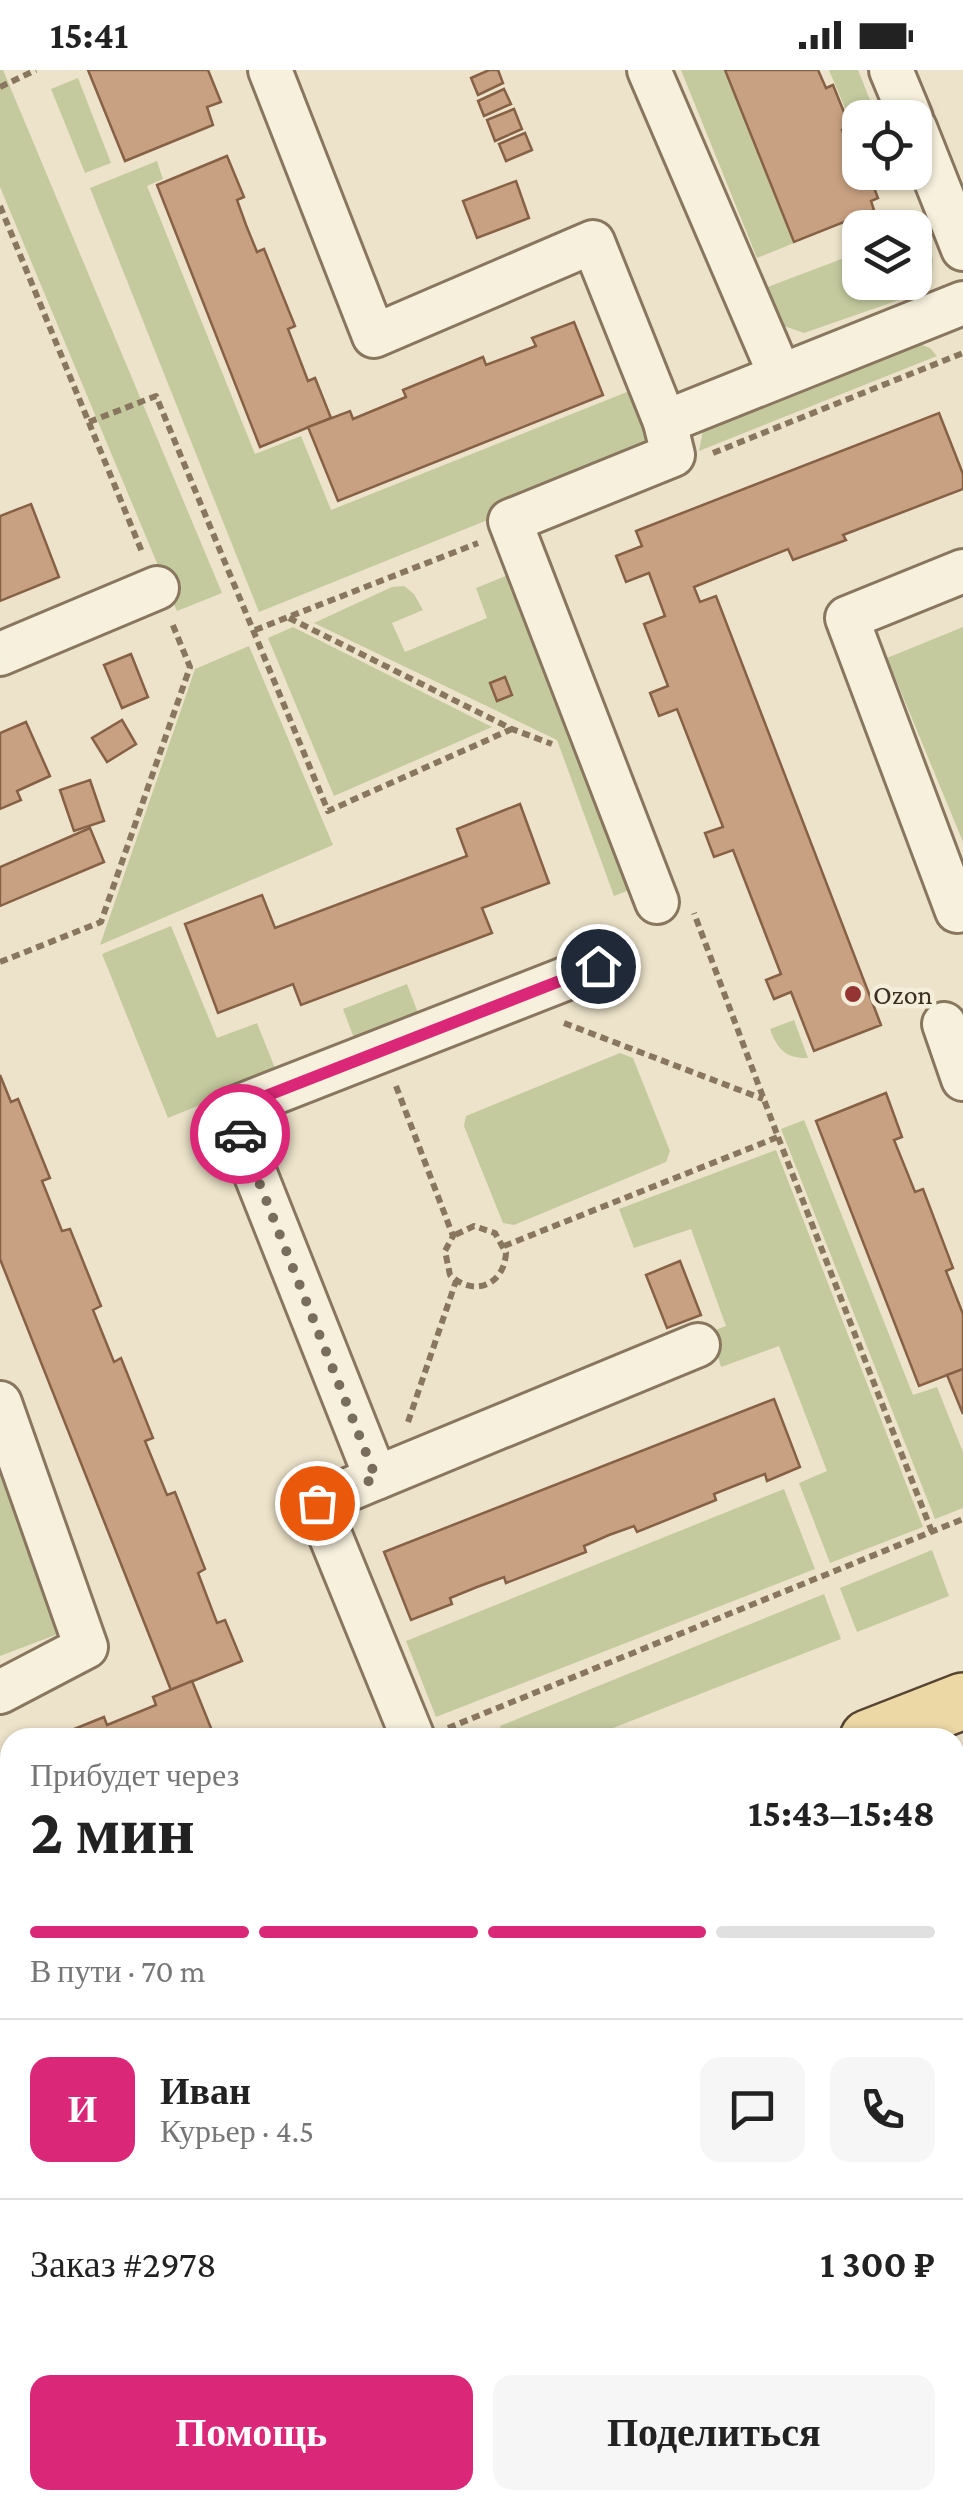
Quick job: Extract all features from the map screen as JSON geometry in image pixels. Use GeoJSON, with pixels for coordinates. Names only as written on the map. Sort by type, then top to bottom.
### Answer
{"type":"FeatureCollection","features":[{"type":"Feature","properties":{"kind":"main road"},"geometry":{"type":"LineString","coordinates":[[904,1728],[963,1700]]}},
{"type":"Feature","properties":{"kind":"lane"},"geometry":{"type":"LineString","coordinates":[[270,70],[374,336],[593,242],[666,422],[673,455],[510,520],[657,902]]}},
{"type":"Feature","properties":{"kind":"lane"},"geometry":{"type":"LineString","coordinates":[[648,70],[780,375]]}},
{"type":"Feature","properties":{"kind":"lane"},"geometry":{"type":"LineString","coordinates":[[891,70],[903,100]]}},
{"type":"Feature","properties":{"kind":"lane"},"geometry":{"type":"LineString","coordinates":[[932,171],[963,249]]}},
{"type":"Feature","properties":{"kind":"lane"},"geometry":{"type":"LineString","coordinates":[[666,422],[780,375],[960,315]]}},
{"type":"Feature","properties":{"kind":"lane"},"geometry":{"type":"LineString","coordinates":[[957,911],[847,618],[963,571]]}},
{"type":"Feature","properties":{"kind":"lane"},"geometry":{"type":"LineString","coordinates":[[0,654],[157,588]]}},
{"type":"Feature","properties":{"kind":"lane"},"geometry":{"type":"LineString","coordinates":[[384,1474],[230,1110],[598,966]]}},
{"type":"Feature","properties":{"kind":"lane"},"geometry":{"type":"LineString","coordinates":[[944,1024],[963,1079]]}},
{"type":"Feature","properties":{"kind":"lane"},"geometry":{"type":"LineString","coordinates":[[425,1728],[317,1503],[698,1345]]}},
{"type":"Feature","properties":{"kind":"lane"},"geometry":{"type":"LineString","coordinates":[[0,1403],[86,1647],[0,1692]]}},
{"type":"Feature","properties":{"kind":"path"},"geometry":{"type":"LineString","coordinates":[[0,87],[36,70]]}},
{"type":"Feature","properties":{"kind":"path"},"geometry":{"type":"LineString","coordinates":[[0,206],[190,667],[100,922],[0,962]]}},
{"type":"Feature","properties":{"kind":"path"},"geometry":{"type":"LineString","coordinates":[[89,422],[156,396],[328,811],[512,729]]}},
{"type":"Feature","properties":{"kind":"path"},"geometry":{"type":"LineString","coordinates":[[288,617],[512,729],[555,746],[592,737]]}},
{"type":"Feature","properties":{"kind":"path"},"geometry":{"type":"LineString","coordinates":[[506,1002],[764,1099]]}},
{"type":"Feature","properties":{"kind":"path"},"geometry":{"type":"LineString","coordinates":[[382,1051],[453,1236]]}},
{"type":"Feature","properties":{"kind":"path"},"geometry":{"type":"LineString","coordinates":[[778,1136],[932,1532]]}},
{"type":"Feature","properties":{"kind":"path"},"geometry":{"type":"LineString","coordinates":[[466,1228],[489,1229],[500,1239],[506,1253],[504,1269],[487,1286],[471,1288],[456,1281],[445,1259],[453,1236],[466,1228]]}},
{"type":"Feature","properties":{"kind":"path"},"geometry":{"type":"LineString","coordinates":[[384,1474],[456,1281]]}},
{"type":"Feature","properties":{"kind":"path"},"geometry":{"type":"LineString","coordinates":[[443,1728],[963,1519]]}},
{"type":"Feature","properties":{"kind":"green space"},"geometry":{"type":"Polygon","coordinates":[[[0,70],[222,593],[177,611],[0,187],[0,70]]]}},
{"type":"Feature","properties":{"kind":"green space"},"geometry":{"type":"Polygon","coordinates":[[[681,70],[724,70],[794,243],[757,258],[681,70]]]}},
{"type":"Feature","properties":{"kind":"green space"},"geometry":{"type":"Polygon","coordinates":[[[829,70],[858,70],[870,100],[842,101],[829,70]]]}},
{"type":"Feature","properties":{"kind":"green space"},"geometry":{"type":"Polygon","coordinates":[[[78,78],[111,163],[85,173],[51,89],[78,78]]]}},
{"type":"Feature","properties":{"kind":"green space"},"geometry":{"type":"Polygon","coordinates":[[[157,161],[163,179],[147,186],[255,454],[301,436],[331,510],[637,388],[662,450],[259,612],[90,188],[157,161]]]}},
{"type":"Feature","properties":{"kind":"green space"},"geometry":{"type":"Polygon","coordinates":[[[842,259],[842,300],[899,300],[804,333],[784,326],[765,288],[842,259]]]}},
{"type":"Feature","properties":{"kind":"green space"},"geometry":{"type":"Polygon","coordinates":[[[915,342],[937,356],[699,451],[703,430],[709,423],[915,342]]]}},
{"type":"Feature","properties":{"kind":"green space"},"geometry":{"type":"Polygon","coordinates":[[[550,558],[670,874],[614,896],[557,740],[314,623],[392,587],[404,586],[423,610],[392,623],[405,652],[487,618],[476,588],[550,558]]]}},
{"type":"Feature","properties":{"kind":"green space"},"geometry":{"type":"Polygon","coordinates":[[[293,627],[492,727],[334,796],[268,638],[293,627]]]}},
{"type":"Feature","properties":{"kind":"green space"},"geometry":{"type":"Polygon","coordinates":[[[963,627],[963,842],[887,658],[963,627]]]}},
{"type":"Feature","properties":{"kind":"green space"},"geometry":{"type":"Polygon","coordinates":[[[249,646],[333,845],[100,945],[195,669],[249,646]]]}},
{"type":"Feature","properties":{"kind":"green space"},"geometry":{"type":"Polygon","coordinates":[[[171,926],[217,1038],[257,1023],[277,1073],[168,1118],[102,954],[171,926]]]}},
{"type":"Feature","properties":{"kind":"green space"},"geometry":{"type":"Polygon","coordinates":[[[407,984],[418,1013],[354,1038],[343,1009],[407,984]]]}},
{"type":"Feature","properties":{"kind":"green space"},"geometry":{"type":"Polygon","coordinates":[[[794,1020],[808,1058],[784,1051],[770,1029],[794,1020]]]}},
{"type":"Feature","properties":{"kind":"green space"},"geometry":{"type":"Polygon","coordinates":[[[620,1053],[633,1058],[670,1151],[666,1162],[514,1225],[503,1223],[464,1126],[466,1116],[620,1053]]]}},
{"type":"Feature","properties":{"kind":"green space"},"geometry":{"type":"Polygon","coordinates":[[[804,1120],[913,1395],[937,1387],[963,1452],[963,1508],[935,1519],[781,1129],[804,1120]]]}},
{"type":"Feature","properties":{"kind":"green space"},"geometry":{"type":"Polygon","coordinates":[[[776,1150],[923,1527],[830,1563],[799,1483],[827,1471],[779,1346],[721,1367],[710,1332],[726,1326],[691,1229],[634,1248],[619,1209],[776,1150]]]}},
{"type":"Feature","properties":{"kind":"green space"},"geometry":{"type":"Polygon","coordinates":[[[0,1452],[66,1631],[0,1656],[0,1452]]]}},
{"type":"Feature","properties":{"kind":"green space"},"geometry":{"type":"Polygon","coordinates":[[[784,1489],[815,1569],[436,1717],[406,1641],[784,1489]]]}},
{"type":"Feature","properties":{"kind":"green space"},"geometry":{"type":"Polygon","coordinates":[[[932,1550],[949,1596],[857,1632],[840,1588],[932,1550]]]}},
{"type":"Feature","properties":{"kind":"green space"},"geometry":{"type":"Polygon","coordinates":[[[824,1594],[841,1639],[613,1728],[500,1726],[824,1594]]]}},
{"type":"Feature","properties":{"kind":"building"},"geometry":{"type":"Polygon","coordinates":[[[88,70],[208,70],[221,102],[207,107],[213,125],[125,161],[88,70]]]}},
{"type":"Feature","properties":{"kind":"building"},"geometry":{"type":"Polygon","coordinates":[[[498,70],[503,83],[478,95],[471,78],[498,70]]]}},
{"type":"Feature","properties":{"kind":"building"},"geometry":{"type":"Polygon","coordinates":[[[725,70],[818,70],[826,88],[833,85],[842,107],[842,190],[875,190],[878,198],[871,201],[874,210],[842,210],[842,223],[794,242],[725,70]]]}},
{"type":"Feature","properties":{"kind":"building"},"geometry":{"type":"Polygon","coordinates":[[[504,89],[511,104],[484,116],[478,101],[504,89]]]}},
{"type":"Feature","properties":{"kind":"building"},"geometry":{"type":"Polygon","coordinates":[[[514,109],[522,129],[495,141],[487,120],[514,109]]]}},
{"type":"Feature","properties":{"kind":"building"},"geometry":{"type":"Polygon","coordinates":[[[525,133],[532,150],[506,161],[499,144],[525,133]]]}},
{"type":"Feature","properties":{"kind":"building"},"geometry":{"type":"Polygon","coordinates":[[[227,156],[244,197],[237,200],[246,225],[257,252],[264,249],[295,326],[288,329],[308,381],[315,378],[331,418],[260,447],[157,185],[227,156]]]}},
{"type":"Feature","properties":{"kind":"building"},"geometry":{"type":"Polygon","coordinates":[[[516,181],[529,218],[477,238],[463,201],[516,181]]]}},
{"type":"Feature","properties":{"kind":"building"},"geometry":{"type":"Polygon","coordinates":[[[574,322],[603,395],[338,501],[308,427],[350,411],[353,419],[406,397],[403,390],[483,357],[486,365],[536,346],[532,338],[574,322]]]}},
{"type":"Feature","properties":{"kind":"building"},"geometry":{"type":"Polygon","coordinates":[[[939,413],[963,474],[963,489],[843,535],[846,540],[793,560],[788,549],[694,587],[700,602],[716,596],[881,1025],[814,1051],[791,992],[774,999],[766,980],[781,974],[733,850],[714,857],[705,833],[723,827],[677,709],[659,716],[650,693],[668,686],[644,624],[665,616],[649,573],[626,582],[616,556],[642,546],[636,531],[939,413]]]}},
{"type":"Feature","properties":{"kind":"building"},"geometry":{"type":"Polygon","coordinates":[[[31,504],[59,577],[0,601],[0,516],[31,504]]]}},
{"type":"Feature","properties":{"kind":"building"},"geometry":{"type":"Polygon","coordinates":[[[131,654],[148,697],[122,708],[104,665],[131,654]]]}},
{"type":"Feature","properties":{"kind":"building"},"geometry":{"type":"Polygon","coordinates":[[[505,677],[512,695],[497,701],[490,683],[505,677]]]}},
{"type":"Feature","properties":{"kind":"building"},"geometry":{"type":"Polygon","coordinates":[[[122,720],[136,744],[107,762],[92,738],[122,720]]]}},
{"type":"Feature","properties":{"kind":"building"},"geometry":{"type":"Polygon","coordinates":[[[26,722],[50,776],[17,791],[21,800],[0,809],[0,733],[26,722]]]}},
{"type":"Feature","properties":{"kind":"building"},"geometry":{"type":"Polygon","coordinates":[[[90,780],[104,821],[74,831],[60,790],[90,780]]]}},
{"type":"Feature","properties":{"kind":"building"},"geometry":{"type":"Polygon","coordinates":[[[520,804],[549,883],[482,908],[492,933],[301,1005],[293,984],[218,1013],[185,924],[262,895],[275,928],[467,856],[457,829],[520,804]]]}},
{"type":"Feature","properties":{"kind":"building"},"geometry":{"type":"Polygon","coordinates":[[[90,828],[104,862],[0,906],[0,867],[90,828]]]}},
{"type":"Feature","properties":{"kind":"building"},"geometry":{"type":"Polygon","coordinates":[[[0,1075],[11,1102],[18,1099],[50,1178],[42,1181],[62,1231],[70,1229],[101,1306],[93,1310],[114,1362],[121,1358],[153,1438],[145,1441],[167,1495],[175,1492],[205,1569],[198,1573],[217,1623],[225,1620],[242,1661],[171,1690],[0,1259],[0,1075]]]}},
{"type":"Feature","properties":{"kind":"building"},"geometry":{"type":"Polygon","coordinates":[[[886,1093],[902,1137],[894,1140],[915,1192],[923,1189],[953,1268],[946,1271],[963,1314],[963,1369],[919,1386],[816,1121],[886,1093]]]}},
{"type":"Feature","properties":{"kind":"building"},"geometry":{"type":"Polygon","coordinates":[[[680,1261],[701,1315],[667,1328],[646,1275],[680,1261]]]}},
{"type":"Feature","properties":{"kind":"building"},"geometry":{"type":"Polygon","coordinates":[[[963,1369],[963,1414],[947,1375],[963,1369]]]}},
{"type":"Feature","properties":{"kind":"building"},"geometry":{"type":"Polygon","coordinates":[[[774,1399],[800,1467],[767,1481],[765,1474],[739,1484],[714,1494],[716,1500],[637,1532],[634,1526],[609,1535],[584,1546],[586,1552],[506,1583],[504,1577],[477,1587],[450,1598],[452,1604],[411,1620],[384,1552],[774,1399]]]}},
{"type":"Feature","properties":{"kind":"building"},"geometry":{"type":"Polygon","coordinates":[[[192,1681],[211,1728],[77,1728],[104,1717],[107,1725],[156,1705],[153,1697],[192,1681]]]}},
{"type":"Feature","properties":{"kind":"way so far"},"geometry":{"type":"LineString","coordinates":[[240,1134],[376,1478],[317,1503]]}},
{"type":"Feature","properties":{"kind":"place","name":"Ozon"},"geometry":{"type":"Point","coordinates":[853,994]}},
{"type":"Feature","properties":{"kind":"route"},"geometry":{"type":"LineString","coordinates":[[240,1134],[230,1110],[598,966]]}}]}
